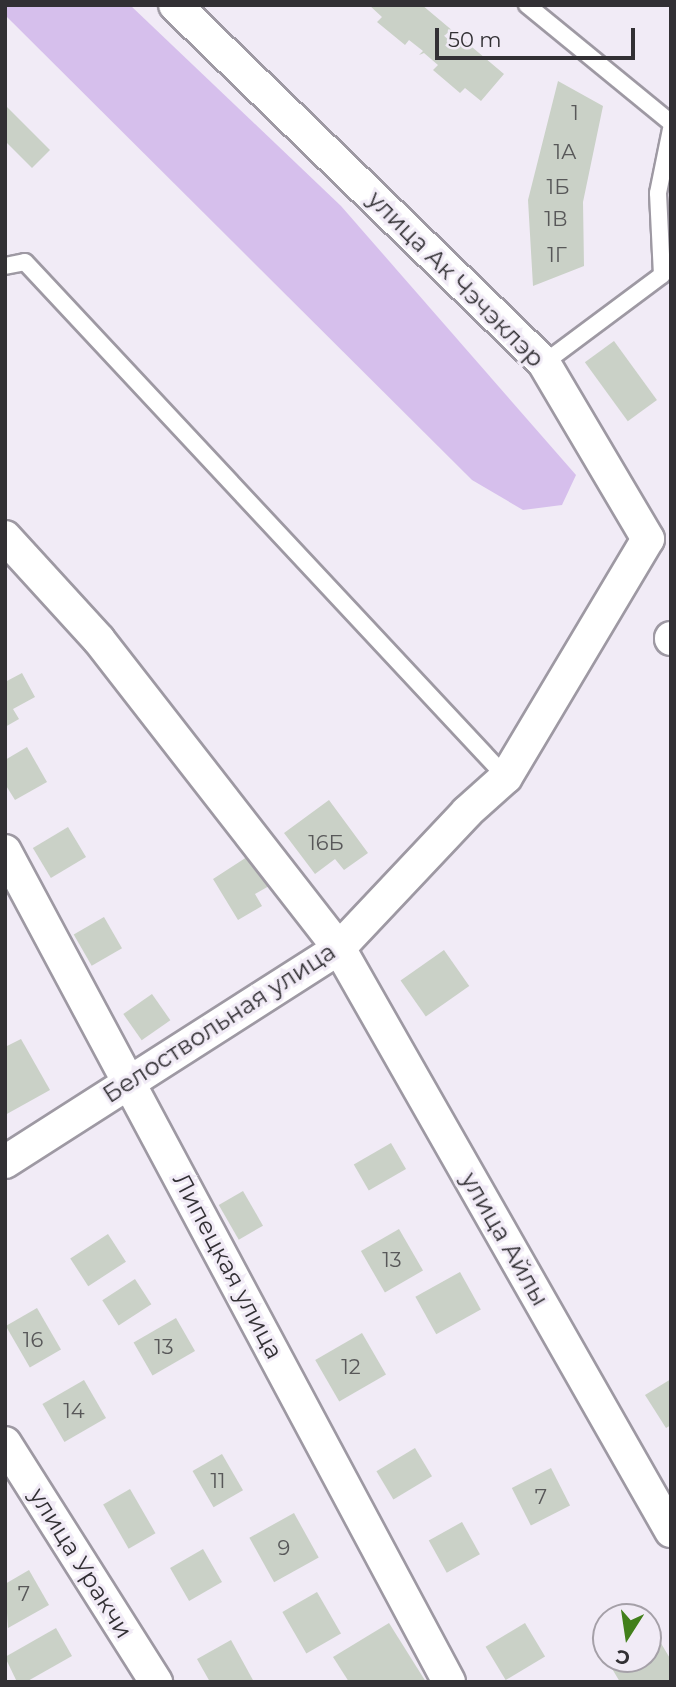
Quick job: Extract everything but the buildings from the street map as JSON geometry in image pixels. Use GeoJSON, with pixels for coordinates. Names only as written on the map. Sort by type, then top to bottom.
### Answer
{"type":"FeatureCollection","features":[{"type":"Feature","properties":{"kind":"street","name":"улица Ак Чэчэклэр"},"geometry":{"type":"LineString","coordinates":[[175,5],[544,363],[648,539],[506,777]]}},
{"type":"Feature","properties":{"kind":"street","name":"улица Айлы"},"geometry":{"type":"LineString","coordinates":[[5,537],[99,640],[339,948],[671,1531]]}},
{"type":"Feature","properties":{"kind":"street","name":"Белоствольная улица"},"geometry":{"type":"LineString","coordinates":[[5,1162],[339,948],[467,812],[506,777]]}},
{"type":"Feature","properties":{"kind":"street","name":"Липецкая улица"},"geometry":{"type":"LineString","coordinates":[[5,851],[449,1682]]}},
{"type":"Feature","properties":{"kind":"street","name":"улица Уракчи"},"geometry":{"type":"LineString","coordinates":[[5,1443],[156,1682]]}},
{"type":"Feature","properties":{"kind":"lane"},"geometry":{"type":"LineString","coordinates":[[527,5],[671,123]]}},
{"type":"Feature","properties":{"kind":"lane"},"geometry":{"type":"LineString","coordinates":[[544,363],[662,275],[659,193],[671,130]]}},
{"type":"Feature","properties":{"kind":"lane"},"geometry":{"type":"LineString","coordinates":[[5,266],[25,262],[506,777]]}},
{"type":"Feature","properties":{"kind":"shaded area"},"geometry":{"type":"Polygon","coordinates":[[[5,5],[130,5],[341,206],[576,475],[562,505],[523,510],[472,480],[5,15],[5,5]]]}}]}
